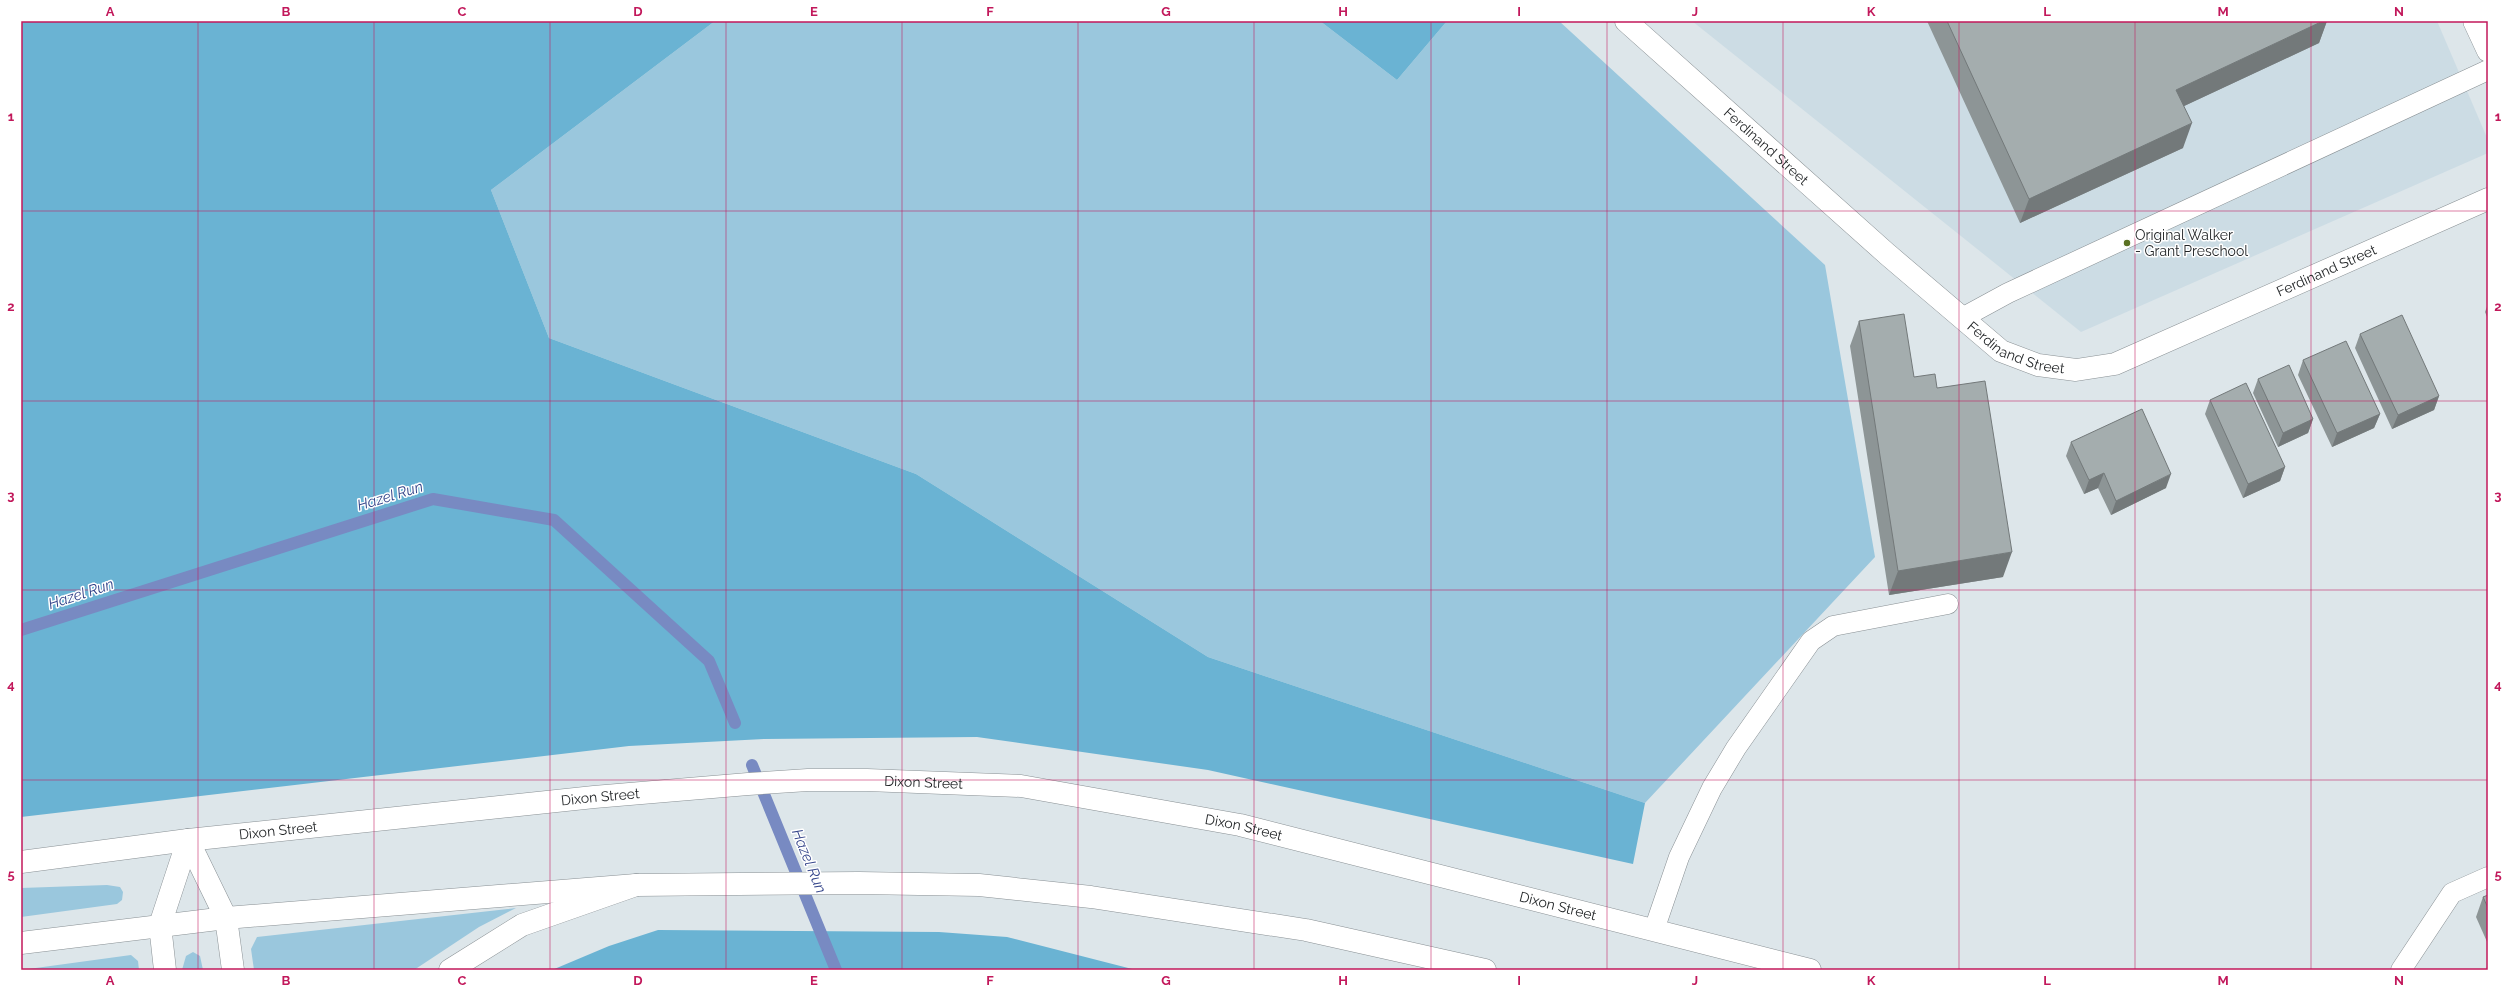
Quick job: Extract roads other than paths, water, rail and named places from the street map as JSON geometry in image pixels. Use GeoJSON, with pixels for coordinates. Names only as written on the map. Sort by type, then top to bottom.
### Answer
{"type":"FeatureCollection","features":[{"type":"Feature","properties":{"kind":"main road","name":"Ferdinand Street"},"geometry":{"type":"LineString","coordinates":[[1626,21],[2001,351],[2038,366],[2076,370],[2115,364],[2488,200]]}},
{"type":"Feature","properties":{"kind":"main road"},"geometry":{"type":"LineString","coordinates":[[2474,21],[2488,51]]}},
{"type":"Feature","properties":{"kind":"main road","name":"Dixon Street"},"geometry":{"type":"LineString","coordinates":[[21,862],[188,840],[594,796],[808,780],[919,781],[1021,786],[1240,825],[1810,970]]}},
{"type":"Feature","properties":{"kind":"main road"},"geometry":{"type":"LineString","coordinates":[[188,840],[226,918],[233,970]]}},
{"type":"Feature","properties":{"kind":"main road"},"geometry":{"type":"LineString","coordinates":[[164,970],[160,925],[188,840]]}},
{"type":"Feature","properties":{"kind":"main road"},"geometry":{"type":"LineString","coordinates":[[21,943],[226,918],[636,885],[806,883],[979,885],[1091,897],[1306,930],[1485,970]]}},
{"type":"Feature","properties":{"kind":"main road"},"geometry":{"type":"LineString","coordinates":[[450,970],[522,926],[636,885]]}},
{"type":"Feature","properties":{"kind":"lane"},"geometry":{"type":"LineString","coordinates":[[1962,318],[2015,290],[2488,70]]}},
{"type":"Feature","properties":{"kind":"lane"},"geometry":{"type":"LineString","coordinates":[[1654,930],[1679,857],[1712,788],[1736,748],[1811,641],[1833,626],[1948,604]]}},
{"type":"Feature","properties":{"kind":"lane"},"geometry":{"type":"LineString","coordinates":[[2401,970],[2452,893],[2488,877]]}},
{"type":"Feature","properties":{"kind":"waterway","name":"Hazel Run"},"geometry":{"type":"LineString","coordinates":[[21,630],[433,499],[554,520],[709,661],[735,723]]}},
{"type":"Feature","properties":{"kind":"waterway","name":"Hazel Run"},"geometry":{"type":"LineString","coordinates":[[752,765],[836,970]]}},
{"type":"Feature","properties":{"kind":"place","name":"Original Walker - Grant Preschool"},"geometry":{"type":"Point","coordinates":[2127,243]}}]}
